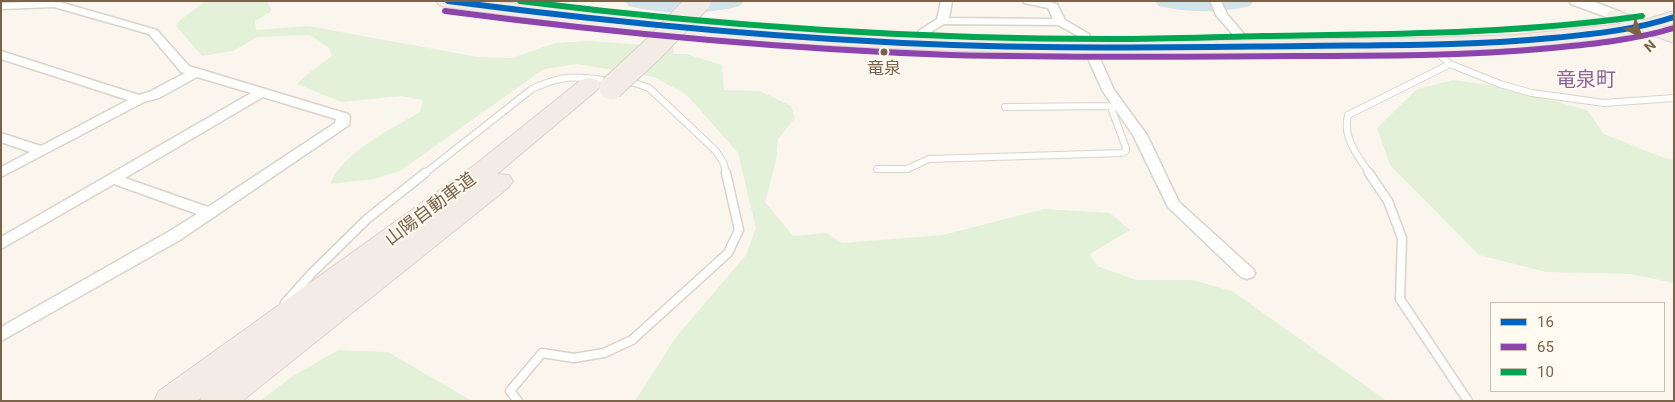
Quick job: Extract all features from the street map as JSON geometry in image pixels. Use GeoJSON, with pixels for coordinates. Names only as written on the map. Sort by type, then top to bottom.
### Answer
{"type":"FeatureCollection","features":[{"type":"Feature","properties":{"kind":"highway"},"geometry":{"type":"LineString","coordinates":[[446,1],[620,24],[808,39],[1429,45],[1526,42],[1644,26],[1674,17]]}},
{"type":"Feature","properties":{"kind":"highway"},"geometry":{"type":"LineString","coordinates":[[512,1],[630,15],[718,22],[933,26],[1087,41],[1238,34],[1370,34],[1492,31],[1566,24],[1615,15],[1665,1]]}},
{"type":"Feature","properties":{"kind":"highway","name":"山陽自動車道"},"geometry":{"type":"LineString","coordinates":[[171,401],[600,87],[633,46],[677,1]]}},
{"type":"Feature","properties":{"kind":"highway","name":"山陽自動車道"},"geometry":{"type":"LineString","coordinates":[[217,401],[506,177],[600,87],[699,1]]}},
{"type":"Feature","properties":{"kind":"main road"},"geometry":{"type":"LineString","coordinates":[[1577,1],[1674,37]]}},
{"type":"Feature","properties":{"kind":"street"},"geometry":{"type":"LineString","coordinates":[[933,26],[947,1]]}},
{"type":"Feature","properties":{"kind":"street"},"geometry":{"type":"LineString","coordinates":[[1028,1],[1050,3],[1060,22],[1087,41],[1115,105],[1140,135],[1173,204],[1247,273]]}},
{"type":"Feature","properties":{"kind":"street"},"geometry":{"type":"LineString","coordinates":[[1,6],[54,4],[153,32],[185,69],[343,117],[342,125],[210,213],[174,236],[1,336]]}},
{"type":"Feature","properties":{"kind":"street"},"geometry":{"type":"LineString","coordinates":[[1218,4],[1222,15],[1238,34]]}},
{"type":"Feature","properties":{"kind":"street"},"geometry":{"type":"LineString","coordinates":[[933,26],[1060,22]]}},
{"type":"Feature","properties":{"kind":"street"},"geometry":{"type":"LineString","coordinates":[[1,55],[139,99]]}},
{"type":"Feature","properties":{"kind":"street"},"geometry":{"type":"LineString","coordinates":[[1,173],[139,99],[154,95],[194,73]]}},
{"type":"Feature","properties":{"kind":"street"},"geometry":{"type":"LineString","coordinates":[[1,244],[260,93]]}},
{"type":"Feature","properties":{"kind":"street"},"geometry":{"type":"LineString","coordinates":[[1,137],[42,151]]}},
{"type":"Feature","properties":{"kind":"street"},"geometry":{"type":"LineString","coordinates":[[114,179],[210,213]]}},
{"type":"Feature","properties":{"kind":"lane"},"geometry":{"type":"LineString","coordinates":[[1429,45],[1450,64],[1500,84],[1532,93],[1604,102],[1674,98]]}},
{"type":"Feature","properties":{"kind":"lane"},"geometry":{"type":"LineString","coordinates":[[1450,64],[1348,115],[1345,126],[1352,147],[1388,201],[1402,238],[1400,299],[1468,401]]}},
{"type":"Feature","properties":{"kind":"lane"},"geometry":{"type":"LineString","coordinates":[[282,307],[318,266],[367,219],[532,89],[551,80],[569,76],[634,83],[649,88],[716,151],[720,157],[724,164],[739,230],[728,252],[632,340],[604,353],[574,358],[542,353],[510,391],[518,401]]}},
{"type":"Feature","properties":{"kind":"lane"},"geometry":{"type":"LineString","coordinates":[[1005,107],[1115,105]]}},
{"type":"Feature","properties":{"kind":"lane"},"geometry":{"type":"LineString","coordinates":[[877,169],[907,169],[929,159],[1122,153],[1126,151],[1126,148],[1112,110],[1115,105]]}},
{"type":"Feature","properties":{"kind":"lane"},"geometry":{"type":"LineString","coordinates":[[245,348],[276,314]]}},
{"type":"Feature","properties":{"kind":"green space"},"geometry":{"type":"Polygon","coordinates":[[[206,1],[267,1],[272,11],[255,21],[256,30],[308,26],[478,57],[512,58],[555,43],[588,41],[674,47],[673,54],[686,54],[722,65],[724,90],[760,91],[791,106],[795,118],[778,139],[776,161],[765,202],[793,236],[826,233],[842,243],[943,235],[1044,209],[1110,213],[1130,230],[1090,254],[1097,266],[1136,280],[1192,280],[1232,291],[1387,401],[635,401],[676,337],[746,255],[756,228],[738,153],[687,95],[654,77],[578,64],[544,69],[400,171],[374,179],[330,184],[336,172],[345,162],[369,142],[420,112],[423,100],[402,96],[341,102],[297,84],[332,56],[329,48],[310,35],[257,37],[233,51],[202,56],[176,26],[180,20],[206,1]]]}},
{"type":"Feature","properties":{"kind":"green space"},"geometry":{"type":"Polygon","coordinates":[[[1453,80],[1503,87],[1587,110],[1604,134],[1664,158],[1674,159],[1674,283],[1630,274],[1546,272],[1479,255],[1390,165],[1377,128],[1417,89],[1453,80]]]}},
{"type":"Feature","properties":{"kind":"green space"},"geometry":{"type":"Polygon","coordinates":[[[338,350],[388,352],[472,401],[260,401],[290,378],[338,350]]]}},
{"type":"Feature","properties":{"kind":"waterway"},"geometry":{"type":"LineString","coordinates":[[637,1],[685,5],[732,1]]}},
{"type":"Feature","properties":{"kind":"waterway"},"geometry":{"type":"LineString","coordinates":[[1167,1],[1203,5],[1242,1]]}},
{"type":"Feature","properties":{"kind":"transit line","name":"16"},"geometry":{"type":"LineString","coordinates":[[448,1],[615,21],[783,36],[951,45],[1036,47],[1166,48],[1468,44],[1533,40],[1606,32],[1647,25],[1674,17]]}},
{"type":"Feature","properties":{"kind":"transit line","name":"10"},"geometry":{"type":"LineString","coordinates":[[520,1],[662,18],[804,29],[947,36],[1090,39],[1454,33],[1595,23],[1642,16]]}},
{"type":"Feature","properties":{"kind":"transit line","name":"65"},"geometry":{"type":"LineString","coordinates":[[445,11],[613,31],[781,46],[949,55],[1034,57],[1166,58],[1469,54],[1532,50],[1606,42],[1633,38],[1674,28]]}},
{"type":"Feature","properties":{"kind":"place","name":"竜泉"},"geometry":{"type":"Point","coordinates":[884,52]}},
{"type":"Feature","properties":{"kind":"district","name":"竜泉町"},"geometry":{"type":"Point","coordinates":[1586,81]}}]}
